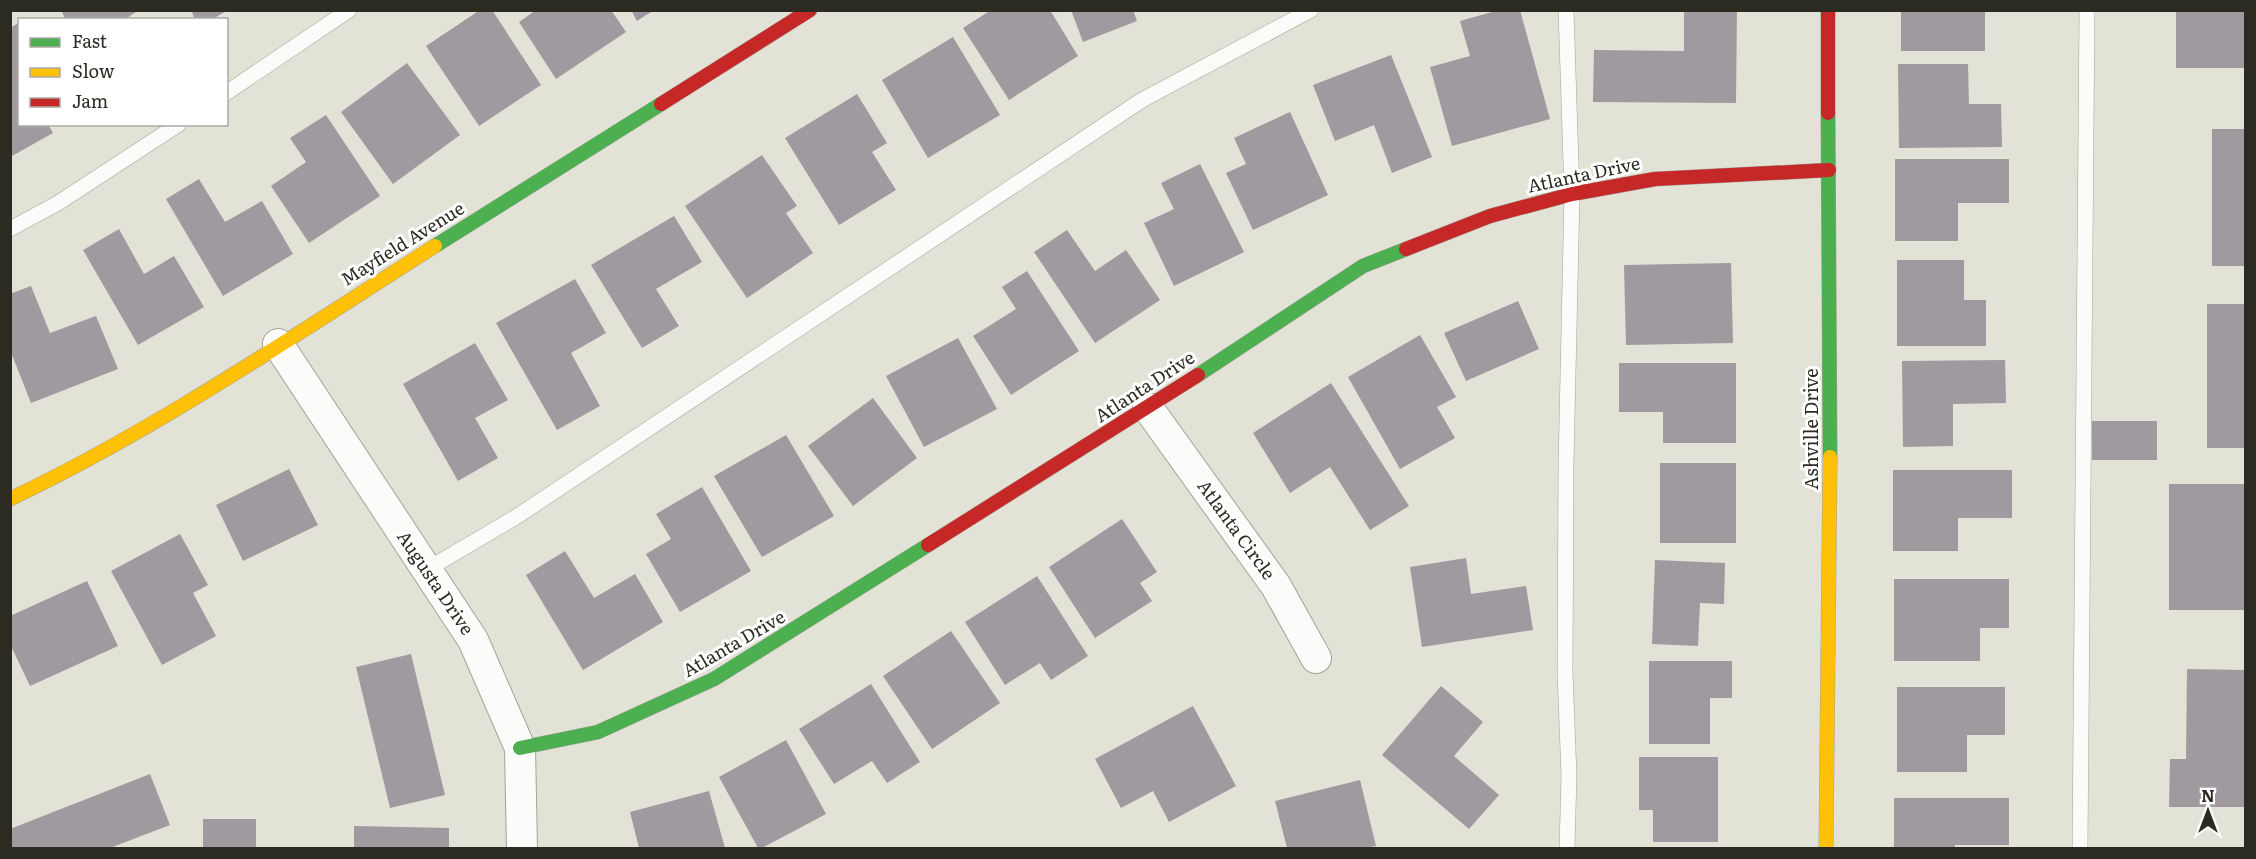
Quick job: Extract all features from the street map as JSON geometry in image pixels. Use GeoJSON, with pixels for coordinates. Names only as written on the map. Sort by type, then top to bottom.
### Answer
{"type":"FeatureCollection","features":[{"type":"Feature","properties":{"kind":"street","name":"Mayfield Avenue"},"geometry":{"type":"LineString","coordinates":[[10,499],[69,471],[147,427],[810,10]]}},
{"type":"Feature","properties":{"kind":"street","name":"Ashville Drive"},"geometry":{"type":"LineString","coordinates":[[1826,849],[1830,443],[1828,10]]}},
{"type":"Feature","properties":{"kind":"street","name":"Atlanta Drive"},"geometry":{"type":"LineString","coordinates":[[520,748],[598,732],[714,679],[1148,408],[1363,266],[1490,216],[1572,194],[1655,178],[1829,170]]}},
{"type":"Feature","properties":{"kind":"street","name":"Augusta Drive"},"geometry":{"type":"LineString","coordinates":[[278,344],[473,640],[520,748],[522,849]]}},
{"type":"Feature","properties":{"kind":"street","name":"Atlanta Circle"},"geometry":{"type":"LineString","coordinates":[[1148,408],[1276,586],[1316,658]]}},
{"type":"Feature","properties":{"kind":"lane"},"geometry":{"type":"LineString","coordinates":[[228,92],[349,10]]}},
{"type":"Feature","properties":{"kind":"lane"},"geometry":{"type":"LineString","coordinates":[[426,570],[516,516],[1142,100],[1311,10]]}},
{"type":"Feature","properties":{"kind":"lane"},"geometry":{"type":"LineString","coordinates":[[1566,10],[1572,194],[1566,465],[1565,673],[1569,775],[1567,849]]}},
{"type":"Feature","properties":{"kind":"lane"},"geometry":{"type":"LineString","coordinates":[[2080,849],[2087,10]]}},
{"type":"Feature","properties":{"kind":"lane"},"geometry":{"type":"LineString","coordinates":[[10,229],[58,203],[176,126]]}},
{"type":"Feature","properties":{"kind":"building"},"geometry":{"type":"Polygon","coordinates":[[[61,10],[139,10],[127,18],[65,18],[61,10]]]}},
{"type":"Feature","properties":{"kind":"building"},"geometry":{"type":"Polygon","coordinates":[[[191,10],[228,10],[214,18],[194,18],[191,10]]]}},
{"type":"Feature","properties":{"kind":"building"},"geometry":{"type":"Polygon","coordinates":[[[480,10],[492,10],[541,85],[479,126],[426,46],[480,10]]]}},
{"type":"Feature","properties":{"kind":"building"},"geometry":{"type":"Polygon","coordinates":[[[536,10],[611,10],[626,32],[556,79],[519,22],[536,10]]]}},
{"type":"Feature","properties":{"kind":"building"},"geometry":{"type":"Polygon","coordinates":[[[631,10],[654,10],[637,21],[631,10]]]}},
{"type":"Feature","properties":{"kind":"building"},"geometry":{"type":"Polygon","coordinates":[[[991,10],[1050,10],[1078,56],[1009,100],[963,28],[991,10]]]}},
{"type":"Feature","properties":{"kind":"building"},"geometry":{"type":"Polygon","coordinates":[[[1071,10],[1133,10],[1137,21],[1083,42],[1071,10]]]}},
{"type":"Feature","properties":{"kind":"building"},"geometry":{"type":"Polygon","coordinates":[[[1499,10],[1520,10],[1550,119],[1452,146],[1430,67],[1470,56],[1460,21],[1499,10]]]}},
{"type":"Feature","properties":{"kind":"building"},"geometry":{"type":"Polygon","coordinates":[[[1684,10],[1737,10],[1736,103],[1593,102],[1594,50],[1684,51],[1684,10]]]}},
{"type":"Feature","properties":{"kind":"building"},"geometry":{"type":"Polygon","coordinates":[[[1901,10],[1985,10],[1985,51],[1901,51],[1901,10]]]}},
{"type":"Feature","properties":{"kind":"building"},"geometry":{"type":"Polygon","coordinates":[[[2176,10],[2246,10],[2246,68],[2176,68],[2176,10]]]}},
{"type":"Feature","properties":{"kind":"building"},"geometry":{"type":"Polygon","coordinates":[[[18,23],[18,126],[49,126],[53,133],[12,156],[10,28],[18,23]]]}},
{"type":"Feature","properties":{"kind":"building"},"geometry":{"type":"Polygon","coordinates":[[[953,37],[1000,115],[928,158],[882,80],[953,37]]]}},
{"type":"Feature","properties":{"kind":"building"},"geometry":{"type":"Polygon","coordinates":[[[1391,55],[1432,157],[1392,173],[1374,125],[1335,141],[1313,85],[1391,55]]]}},
{"type":"Feature","properties":{"kind":"building"},"geometry":{"type":"Polygon","coordinates":[[[407,63],[460,135],[393,184],[341,112],[407,63]]]}},
{"type":"Feature","properties":{"kind":"building"},"geometry":{"type":"Polygon","coordinates":[[[1898,64],[1968,64],[1969,104],[2001,104],[2002,147],[1899,148],[1898,64]]]}},
{"type":"Feature","properties":{"kind":"building"},"geometry":{"type":"Polygon","coordinates":[[[857,94],[887,143],[872,152],[896,190],[839,225],[785,138],[857,94]]]}},
{"type":"Feature","properties":{"kind":"building"},"geometry":{"type":"Polygon","coordinates":[[[1290,112],[1328,195],[1253,230],[1226,173],[1246,164],[1234,138],[1290,112]]]}},
{"type":"Feature","properties":{"kind":"building"},"geometry":{"type":"Polygon","coordinates":[[[326,115],[380,196],[309,243],[271,186],[306,162],[290,138],[326,115]]]}},
{"type":"Feature","properties":{"kind":"building"},"geometry":{"type":"Polygon","coordinates":[[[2212,129],[2246,129],[2246,266],[2212,266],[2212,129]]]}},
{"type":"Feature","properties":{"kind":"building"},"geometry":{"type":"Polygon","coordinates":[[[762,155],[797,206],[786,213],[813,253],[747,298],[685,206],[762,155]]]}},
{"type":"Feature","properties":{"kind":"building"},"geometry":{"type":"Polygon","coordinates":[[[1895,159],[2009,159],[2009,203],[1958,203],[1958,241],[1895,241],[1895,159]]]}},
{"type":"Feature","properties":{"kind":"building"},"geometry":{"type":"Polygon","coordinates":[[[1200,164],[1244,252],[1174,286],[1144,223],[1174,209],[1161,183],[1200,164]]]}},
{"type":"Feature","properties":{"kind":"building"},"geometry":{"type":"Polygon","coordinates":[[[199,179],[225,222],[262,201],[293,254],[223,296],[166,199],[199,179]]]}},
{"type":"Feature","properties":{"kind":"building"},"geometry":{"type":"Polygon","coordinates":[[[674,216],[702,262],[656,289],[679,326],[642,348],[591,265],[674,216]]]}},
{"type":"Feature","properties":{"kind":"building"},"geometry":{"type":"Polygon","coordinates":[[[119,229],[144,274],[174,256],[204,307],[138,345],[83,250],[119,229]]]}},
{"type":"Feature","properties":{"kind":"building"},"geometry":{"type":"Polygon","coordinates":[[[1067,230],[1095,271],[1126,250],[1160,300],[1095,343],[1034,252],[1067,230]]]}},
{"type":"Feature","properties":{"kind":"building"},"geometry":{"type":"Polygon","coordinates":[[[1897,260],[1964,260],[1964,300],[1986,300],[1986,346],[1897,346],[1897,260]]]}},
{"type":"Feature","properties":{"kind":"building"},"geometry":{"type":"Polygon","coordinates":[[[1731,263],[1733,343],[1626,345],[1624,265],[1731,263]]]}},
{"type":"Feature","properties":{"kind":"building"},"geometry":{"type":"Polygon","coordinates":[[[1027,271],[1079,351],[1011,395],[973,336],[1016,309],[1002,287],[1027,271]]]}},
{"type":"Feature","properties":{"kind":"building"},"geometry":{"type":"Polygon","coordinates":[[[575,279],[606,333],[571,353],[600,406],[557,430],[496,323],[575,279]]]}},
{"type":"Feature","properties":{"kind":"building"},"geometry":{"type":"Polygon","coordinates":[[[31,286],[50,333],[96,316],[118,369],[31,403],[10,350],[10,294],[31,286]]]}},
{"type":"Feature","properties":{"kind":"building"},"geometry":{"type":"Polygon","coordinates":[[[1518,301],[1539,349],[1466,381],[1444,333],[1518,301]]]}},
{"type":"Feature","properties":{"kind":"building"},"geometry":{"type":"Polygon","coordinates":[[[2207,304],[2246,304],[2246,448],[2207,448],[2207,304]]]}},
{"type":"Feature","properties":{"kind":"building"},"geometry":{"type":"Polygon","coordinates":[[[1420,335],[1456,397],[1437,407],[1455,438],[1400,469],[1348,377],[1420,335]]]}},
{"type":"Feature","properties":{"kind":"building"},"geometry":{"type":"Polygon","coordinates":[[[958,338],[997,409],[924,447],[886,376],[958,338]]]}},
{"type":"Feature","properties":{"kind":"building"},"geometry":{"type":"Polygon","coordinates":[[[475,343],[508,400],[475,418],[498,458],[458,481],[403,384],[475,343]]]}},
{"type":"Feature","properties":{"kind":"building"},"geometry":{"type":"Polygon","coordinates":[[[2005,360],[2006,403],[1953,404],[1953,446],[1903,447],[1902,361],[2005,360]]]}},
{"type":"Feature","properties":{"kind":"building"},"geometry":{"type":"Polygon","coordinates":[[[1619,363],[1736,363],[1736,443],[1663,443],[1663,412],[1619,412],[1619,363]]]}},
{"type":"Feature","properties":{"kind":"building"},"geometry":{"type":"Polygon","coordinates":[[[1331,383],[1409,506],[1370,530],[1330,467],[1290,493],[1253,433],[1331,383]]]}},
{"type":"Feature","properties":{"kind":"building"},"geometry":{"type":"Polygon","coordinates":[[[873,398],[917,458],[853,506],[808,446],[873,398]]]}},
{"type":"Feature","properties":{"kind":"building"},"geometry":{"type":"Polygon","coordinates":[[[2092,421],[2157,421],[2157,460],[2092,460],[2092,421]]]}},
{"type":"Feature","properties":{"kind":"building"},"geometry":{"type":"Polygon","coordinates":[[[786,435],[834,516],[762,557],[714,476],[786,435]]]}},
{"type":"Feature","properties":{"kind":"building"},"geometry":{"type":"Polygon","coordinates":[[[1660,463],[1736,463],[1736,543],[1660,543],[1660,463]]]}},
{"type":"Feature","properties":{"kind":"building"},"geometry":{"type":"Polygon","coordinates":[[[289,469],[318,525],[243,561],[216,505],[289,469]]]}},
{"type":"Feature","properties":{"kind":"building"},"geometry":{"type":"Polygon","coordinates":[[[1893,470],[2012,470],[2012,518],[1958,518],[1958,551],[1893,551],[1893,470]]]}},
{"type":"Feature","properties":{"kind":"building"},"geometry":{"type":"Polygon","coordinates":[[[2169,484],[2246,484],[2246,610],[2169,610],[2169,484]]]}},
{"type":"Feature","properties":{"kind":"building"},"geometry":{"type":"Polygon","coordinates":[[[702,487],[751,571],[680,612],[646,554],[671,539],[656,514],[702,487]]]}},
{"type":"Feature","properties":{"kind":"building"},"geometry":{"type":"Polygon","coordinates":[[[1122,519],[1157,572],[1140,583],[1152,601],[1095,638],[1049,567],[1122,519]]]}},
{"type":"Feature","properties":{"kind":"building"},"geometry":{"type":"Polygon","coordinates":[[[180,534],[208,585],[193,593],[216,636],[162,665],[111,571],[180,534]]]}},
{"type":"Feature","properties":{"kind":"building"},"geometry":{"type":"Polygon","coordinates":[[[565,551],[594,598],[635,574],[663,622],[583,670],[526,575],[565,551]]]}},
{"type":"Feature","properties":{"kind":"building"},"geometry":{"type":"Polygon","coordinates":[[[1466,558],[1471,594],[1526,586],[1533,630],[1422,647],[1410,567],[1466,558]]]}},
{"type":"Feature","properties":{"kind":"building"},"geometry":{"type":"Polygon","coordinates":[[[1655,560],[1725,563],[1724,604],[1700,603],[1698,646],[1652,644],[1655,560]]]}},
{"type":"Feature","properties":{"kind":"building"},"geometry":{"type":"Polygon","coordinates":[[[1037,576],[1088,656],[1051,680],[1040,663],[1005,685],[965,622],[1037,576]]]}},
{"type":"Feature","properties":{"kind":"building"},"geometry":{"type":"Polygon","coordinates":[[[1894,579],[2009,579],[2009,628],[1980,628],[1980,661],[1894,661],[1894,579]]]}},
{"type":"Feature","properties":{"kind":"building"},"geometry":{"type":"Polygon","coordinates":[[[87,581],[118,646],[30,686],[10,644],[10,616],[87,581]]]}},
{"type":"Feature","properties":{"kind":"building"},"geometry":{"type":"Polygon","coordinates":[[[951,631],[1000,703],[932,749],[883,676],[951,631]]]}},
{"type":"Feature","properties":{"kind":"building"},"geometry":{"type":"Polygon","coordinates":[[[411,654],[445,795],[390,808],[356,667],[411,654]]]}},
{"type":"Feature","properties":{"kind":"building"},"geometry":{"type":"Polygon","coordinates":[[[1649,661],[1732,661],[1732,698],[1710,698],[1710,744],[1649,744],[1649,661]]]}},
{"type":"Feature","properties":{"kind":"building"},"geometry":{"type":"Polygon","coordinates":[[[2187,669],[2246,670],[2246,807],[2169,807],[2170,759],[2186,759],[2187,669]]]}},
{"type":"Feature","properties":{"kind":"building"},"geometry":{"type":"Polygon","coordinates":[[[871,684],[920,762],[887,783],[872,761],[834,784],[799,729],[871,684]]]}},
{"type":"Feature","properties":{"kind":"building"},"geometry":{"type":"Polygon","coordinates":[[[1441,686],[1483,722],[1454,756],[1499,795],[1469,829],[1382,755],[1441,686]]]}},
{"type":"Feature","properties":{"kind":"building"},"geometry":{"type":"Polygon","coordinates":[[[1897,687],[2005,687],[2005,735],[1967,735],[1967,772],[1897,772],[1897,687]]]}},
{"type":"Feature","properties":{"kind":"building"},"geometry":{"type":"Polygon","coordinates":[[[1193,706],[1236,786],[1169,822],[1153,791],[1121,808],[1095,759],[1193,706]]]}},
{"type":"Feature","properties":{"kind":"building"},"geometry":{"type":"Polygon","coordinates":[[[786,740],[826,814],[758,848],[719,777],[786,740]]]}},
{"type":"Feature","properties":{"kind":"building"},"geometry":{"type":"Polygon","coordinates":[[[1639,757],[1718,757],[1718,842],[1653,842],[1653,810],[1639,810],[1639,757]]]}},
{"type":"Feature","properties":{"kind":"building"},"geometry":{"type":"Polygon","coordinates":[[[150,774],[170,825],[110,848],[10,848],[10,829],[150,774]]]}},
{"type":"Feature","properties":{"kind":"building"},"geometry":{"type":"Polygon","coordinates":[[[1360,780],[1376,846],[1287,848],[1275,801],[1360,780]]]}},
{"type":"Feature","properties":{"kind":"building"},"geometry":{"type":"Polygon","coordinates":[[[709,791],[725,848],[639,848],[630,812],[709,791]]]}},
{"type":"Feature","properties":{"kind":"building"},"geometry":{"type":"Polygon","coordinates":[[[1894,798],[2009,798],[2009,845],[1894,848],[1894,798]]]}},
{"type":"Feature","properties":{"kind":"building"},"geometry":{"type":"Polygon","coordinates":[[[203,819],[256,819],[256,848],[203,848],[203,819]]]}},
{"type":"Feature","properties":{"kind":"building"},"geometry":{"type":"Polygon","coordinates":[[[354,826],[449,828],[449,848],[354,848],[354,826]]]}},
{"type":"Feature","properties":{"kind":"traffic: fast"},"geometry":{"type":"LineString","coordinates":[[435,246],[661,104]]}},
{"type":"Feature","properties":{"kind":"traffic: fast"},"geometry":{"type":"LineString","coordinates":[[1828,113],[1830,457]]}},
{"type":"Feature","properties":{"kind":"traffic: fast"},"geometry":{"type":"LineString","coordinates":[[1198,375],[1363,266],[1406,249]]}},
{"type":"Feature","properties":{"kind":"traffic: fast"},"geometry":{"type":"LineString","coordinates":[[520,748],[598,732],[714,679],[928,545]]}},
{"type":"Feature","properties":{"kind":"traffic: slow"},"geometry":{"type":"LineString","coordinates":[[10,499],[120,442],[173,411],[435,246]]}},
{"type":"Feature","properties":{"kind":"traffic: slow"},"geometry":{"type":"LineString","coordinates":[[1826,848],[1830,457]]}},
{"type":"Feature","properties":{"kind":"traffic: jam"},"geometry":{"type":"LineString","coordinates":[[661,104],[810,10]]}},
{"type":"Feature","properties":{"kind":"traffic: jam"},"geometry":{"type":"LineString","coordinates":[[1828,10],[1828,113]]}},
{"type":"Feature","properties":{"kind":"traffic: jam"},"geometry":{"type":"LineString","coordinates":[[1406,249],[1490,216],[1572,194],[1655,179],[1829,170]]}},
{"type":"Feature","properties":{"kind":"traffic: jam"},"geometry":{"type":"LineString","coordinates":[[928,545],[1198,375]]}}]}
